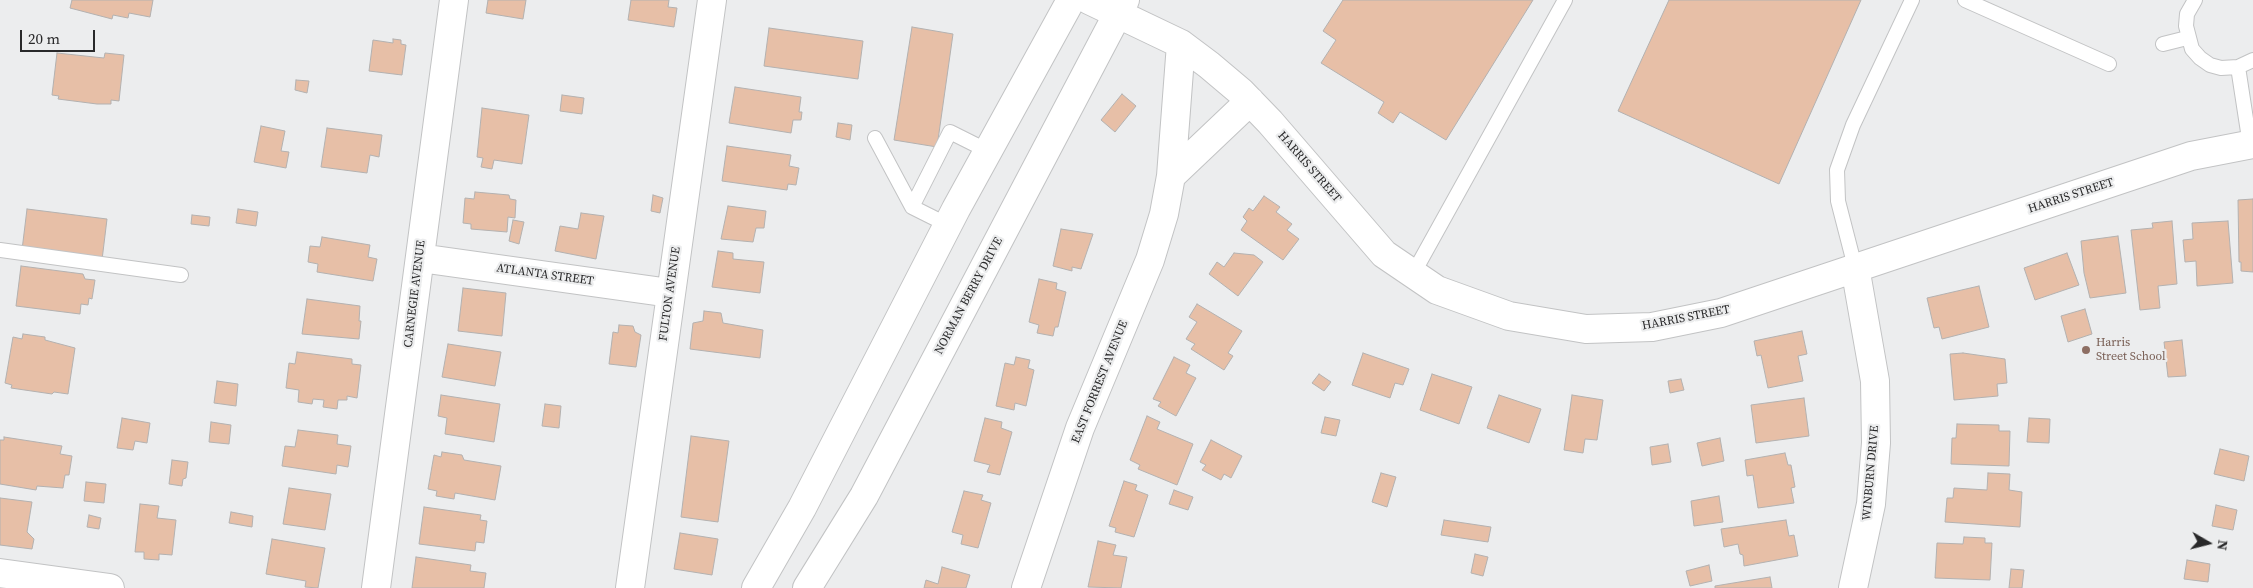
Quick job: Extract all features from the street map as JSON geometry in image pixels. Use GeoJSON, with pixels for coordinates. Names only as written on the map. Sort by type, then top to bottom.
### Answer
{"type":"FeatureCollection","features":[{"type":"Feature","properties":{"kind":"street","name":"CARNEGIE AVENUE"},"geometry":{"type":"LineString","coordinates":[[376,588],[454,0]]}},
{"type":"Feature","properties":{"kind":"street","name":"FULTON AVENUE"},"geometry":{"type":"LineString","coordinates":[[630,588],[712,0]]}},
{"type":"Feature","properties":{"kind":"street"},"geometry":{"type":"LineString","coordinates":[[756,588],[802,508],[948,225],[1071,0]]}},
{"type":"Feature","properties":{"kind":"street","name":"HARRIS STREET"},"geometry":{"type":"LineString","coordinates":[[1089,0],[1121,7],[1181,44],[1250,101],[1384,254],[1436,290],[1509,316],[1586,329],[1652,327],[1721,313],[2192,156],[2251,144]]}},
{"type":"Feature","properties":{"kind":"street","name":"NORMAN BERRY DRIVE"},"geometry":{"type":"LineString","coordinates":[[807,588],[864,496],[1121,7]]}},
{"type":"Feature","properties":{"kind":"street","name":"EAST FORREST AVENUE"},"geometry":{"type":"LineString","coordinates":[[1026,588],[1080,428],[1150,260],[1164,214],[1171,176],[1181,44]]}},
{"type":"Feature","properties":{"kind":"street"},"geometry":{"type":"LineString","coordinates":[[1171,176],[1250,101]]}},
{"type":"Feature","properties":{"kind":"street","name":"ATLANTA STREET"},"geometry":{"type":"LineString","coordinates":[[420,258],[670,293]]}},
{"type":"Feature","properties":{"kind":"street","name":"WINBURN DRIVE"},"geometry":{"type":"LineString","coordinates":[[1852,588],[1860,562],[1871,504],[1876,443],[1874,381],[1855,267]]}},
{"type":"Feature","properties":{"kind":"street"},"geometry":{"type":"LineString","coordinates":[[0,572],[110,588]]}},
{"type":"Feature","properties":{"kind":"lane"},"geometry":{"type":"LineString","coordinates":[[1413,274],[1565,0]]}},
{"type":"Feature","properties":{"kind":"lane"},"geometry":{"type":"LineString","coordinates":[[1855,267],[1838,201],[1837,170],[1854,125],[1912,0]]}},
{"type":"Feature","properties":{"kind":"lane"},"geometry":{"type":"LineString","coordinates":[[1965,0],[2109,64]]}},
{"type":"Feature","properties":{"kind":"lane"},"geometry":{"type":"LineString","coordinates":[[2196,0],[2187,14],[2187,38],[2192,49],[2210,65],[2221,68],[2238,67],[2253,60]]}},
{"type":"Feature","properties":{"kind":"lane"},"geometry":{"type":"LineString","coordinates":[[2163,44],[2187,38]]}},
{"type":"Feature","properties":{"kind":"lane"},"geometry":{"type":"LineString","coordinates":[[2238,67],[2251,144]]}},
{"type":"Feature","properties":{"kind":"lane"},"geometry":{"type":"LineString","coordinates":[[912,207],[950,132],[988,151]]}},
{"type":"Feature","properties":{"kind":"lane"},"geometry":{"type":"LineString","coordinates":[[875,138],[912,207],[948,225]]}},
{"type":"Feature","properties":{"kind":"lane"},"geometry":{"type":"LineString","coordinates":[[0,250],[181,275]]}},
{"type":"Feature","properties":{"kind":"building"},"geometry":{"type":"Polygon","coordinates":[[[72,0],[153,0],[150,17],[129,13],[128,18],[113,15],[112,19],[70,8],[72,0]]]}},
{"type":"Feature","properties":{"kind":"building"},"geometry":{"type":"Polygon","coordinates":[[[488,0],[526,0],[523,19],[486,13],[488,0]]]}},
{"type":"Feature","properties":{"kind":"building"},"geometry":{"type":"Polygon","coordinates":[[[631,0],[669,0],[668,7],[677,8],[674,27],[628,20],[631,0]]]}},
{"type":"Feature","properties":{"kind":"building"},"geometry":{"type":"Polygon","coordinates":[[[1343,0],[1533,0],[1446,140],[1400,112],[1393,123],[1378,113],[1384,102],[1321,63],[1336,40],[1323,31],[1343,0]]]}},
{"type":"Feature","properties":{"kind":"building"},"geometry":{"type":"Polygon","coordinates":[[[1669,0],[1861,0],[1779,184],[1618,111],[1669,0]]]}},
{"type":"Feature","properties":{"kind":"building"},"geometry":{"type":"Polygon","coordinates":[[[912,27],[953,34],[937,147],[894,140],[912,27]]]}},
{"type":"Feature","properties":{"kind":"building"},"geometry":{"type":"Polygon","coordinates":[[[769,28],[863,41],[858,79],[764,66],[769,28]]]}},
{"type":"Feature","properties":{"kind":"building"},"geometry":{"type":"Polygon","coordinates":[[[393,39],[401,40],[401,44],[406,45],[402,75],[369,71],[373,40],[393,43],[393,39]]]}},
{"type":"Feature","properties":{"kind":"building"},"geometry":{"type":"Polygon","coordinates":[[[57,53],[104,58],[105,53],[124,55],[119,101],[111,100],[111,104],[97,104],[58,99],[59,96],[52,95],[57,53]]]}},
{"type":"Feature","properties":{"kind":"building"},"geometry":{"type":"Polygon","coordinates":[[[296,80],[309,81],[307,93],[295,90],[296,80]]]}},
{"type":"Feature","properties":{"kind":"building"},"geometry":{"type":"Polygon","coordinates":[[[735,87],[801,97],[799,112],[802,112],[801,120],[793,120],[791,133],[729,123],[735,87]]]}},
{"type":"Feature","properties":{"kind":"building"},"geometry":{"type":"Polygon","coordinates":[[[1122,94],[1136,106],[1115,132],[1101,120],[1122,94]]]}},
{"type":"Feature","properties":{"kind":"building"},"geometry":{"type":"Polygon","coordinates":[[[562,95],[584,98],[582,114],[560,111],[562,95]]]}},
{"type":"Feature","properties":{"kind":"building"},"geometry":{"type":"Polygon","coordinates":[[[482,108],[529,115],[522,164],[494,160],[492,169],[481,167],[483,158],[477,157],[482,108]]]}},
{"type":"Feature","properties":{"kind":"building"},"geometry":{"type":"Polygon","coordinates":[[[838,123],[852,125],[850,140],[836,137],[838,123]]]}},
{"type":"Feature","properties":{"kind":"building"},"geometry":{"type":"Polygon","coordinates":[[[261,126],[285,131],[281,151],[289,152],[286,168],[254,162],[261,126]]]}},
{"type":"Feature","properties":{"kind":"building"},"geometry":{"type":"Polygon","coordinates":[[[327,128],[382,135],[379,157],[370,155],[367,173],[321,167],[327,128]]]}},
{"type":"Feature","properties":{"kind":"building"},"geometry":{"type":"Polygon","coordinates":[[[727,146],[791,155],[789,166],[799,168],[796,185],[788,184],[787,190],[722,181],[727,146]]]}},
{"type":"Feature","properties":{"kind":"building"},"geometry":{"type":"Polygon","coordinates":[[[475,192],[509,195],[510,199],[516,200],[515,218],[508,217],[507,232],[471,229],[471,224],[463,223],[465,198],[474,199],[475,192]]]}},
{"type":"Feature","properties":{"kind":"building"},"geometry":{"type":"Polygon","coordinates":[[[653,195],[663,198],[660,213],[651,211],[653,195]]]}},
{"type":"Feature","properties":{"kind":"building"},"geometry":{"type":"Polygon","coordinates":[[[1264,196],[1280,207],[1276,212],[1292,224],[1287,230],[1299,239],[1283,260],[1241,230],[1247,221],[1243,217],[1249,208],[1253,211],[1264,196]]]}},
{"type":"Feature","properties":{"kind":"building"},"geometry":{"type":"Polygon","coordinates":[[[2253,199],[2253,272],[2241,271],[2241,262],[2239,262],[2238,200],[2253,199]]]}},
{"type":"Feature","properties":{"kind":"building"},"geometry":{"type":"Polygon","coordinates":[[[728,206],[766,211],[764,228],[756,228],[753,242],[721,239],[728,206]]]}},
{"type":"Feature","properties":{"kind":"building"},"geometry":{"type":"Polygon","coordinates":[[[27,209],[107,219],[102,260],[22,250],[27,209]]]}},
{"type":"Feature","properties":{"kind":"building"},"geometry":{"type":"Polygon","coordinates":[[[238,209],[258,212],[256,226],[236,223],[238,209]]]}},
{"type":"Feature","properties":{"kind":"building"},"geometry":{"type":"Polygon","coordinates":[[[581,213],[604,216],[596,259],[555,251],[560,226],[578,229],[581,213]]]}},
{"type":"Feature","properties":{"kind":"building"},"geometry":{"type":"Polygon","coordinates":[[[192,215],[210,217],[209,226],[191,224],[192,215]]]}},
{"type":"Feature","properties":{"kind":"building"},"geometry":{"type":"Polygon","coordinates":[[[513,220],[524,222],[519,244],[509,241],[513,220]]]}},
{"type":"Feature","properties":{"kind":"building"},"geometry":{"type":"Polygon","coordinates":[[[2172,221],[2177,284],[2158,286],[2160,308],[2140,310],[2131,230],[2153,228],[2152,223],[2172,221]]]}},
{"type":"Feature","properties":{"kind":"building"},"geometry":{"type":"Polygon","coordinates":[[[2228,221],[2233,283],[2197,286],[2196,261],[2185,262],[2183,240],[2193,239],[2192,223],[2228,221]]]}},
{"type":"Feature","properties":{"kind":"building"},"geometry":{"type":"Polygon","coordinates":[[[1061,229],[1093,234],[1081,269],[1072,267],[1072,271],[1053,266],[1061,229]]]}},
{"type":"Feature","properties":{"kind":"building"},"geometry":{"type":"Polygon","coordinates":[[[2118,236],[2126,293],[2090,298],[2084,273],[2081,241],[2118,236]]]}},
{"type":"Feature","properties":{"kind":"building"},"geometry":{"type":"Polygon","coordinates":[[[322,237],[370,245],[368,257],[377,259],[373,281],[317,272],[318,264],[308,262],[310,246],[320,247],[322,237]]]}},
{"type":"Feature","properties":{"kind":"building"},"geometry":{"type":"Polygon","coordinates":[[[718,251],[733,253],[733,259],[764,262],[760,293],[712,287],[718,251]]]}},
{"type":"Feature","properties":{"kind":"building"},"geometry":{"type":"Polygon","coordinates":[[[1234,253],[1254,255],[1263,262],[1238,296],[1209,274],[1217,262],[1224,267],[1234,253]]]}},
{"type":"Feature","properties":{"kind":"building"},"geometry":{"type":"Polygon","coordinates":[[[2067,253],[2079,285],[2035,300],[2024,268],[2067,253]]]}},
{"type":"Feature","properties":{"kind":"building"},"geometry":{"type":"Polygon","coordinates":[[[21,266],[83,274],[85,279],[95,280],[92,299],[89,298],[88,305],[81,304],[80,314],[16,306],[21,266]]]}},
{"type":"Feature","properties":{"kind":"building"},"geometry":{"type":"Polygon","coordinates":[[[1039,279],[1057,283],[1056,289],[1066,292],[1058,327],[1055,327],[1053,336],[1037,333],[1039,325],[1029,322],[1039,279]]]}},
{"type":"Feature","properties":{"kind":"building"},"geometry":{"type":"Polygon","coordinates":[[[1979,286],[1989,327],[1942,339],[1939,327],[1934,328],[1927,298],[1979,286]]]}},
{"type":"Feature","properties":{"kind":"building"},"geometry":{"type":"Polygon","coordinates":[[[463,288],[506,293],[502,336],[458,331],[463,288]]]}},
{"type":"Feature","properties":{"kind":"building"},"geometry":{"type":"Polygon","coordinates":[[[307,299],[360,306],[359,339],[302,334],[307,299]]]}},
{"type":"Feature","properties":{"kind":"building"},"geometry":{"type":"Polygon","coordinates":[[[1197,304],[1242,331],[1228,353],[1233,356],[1224,370],[1191,349],[1195,344],[1186,339],[1197,322],[1189,317],[1197,304]]]}},
{"type":"Feature","properties":{"kind":"building"},"geometry":{"type":"Polygon","coordinates":[[[2085,309],[2092,334],[2068,342],[2061,316],[2085,309]]]}},
{"type":"Feature","properties":{"kind":"building"},"geometry":{"type":"Polygon","coordinates":[[[704,311],[721,313],[723,323],[763,330],[760,358],[690,349],[693,323],[703,321],[704,311]]]}},
{"type":"Feature","properties":{"kind":"building"},"geometry":{"type":"Polygon","coordinates":[[[619,325],[633,326],[635,332],[641,335],[636,367],[609,364],[613,332],[618,333],[619,325]]]}},
{"type":"Feature","properties":{"kind":"building"},"geometry":{"type":"Polygon","coordinates":[[[1802,331],[1807,354],[1798,356],[1803,381],[1768,388],[1761,355],[1757,356],[1754,341],[1802,331]]]}},
{"type":"Feature","properties":{"kind":"building"},"geometry":{"type":"Polygon","coordinates":[[[23,334],[45,337],[45,340],[75,348],[68,394],[54,392],[52,394],[11,388],[12,385],[5,383],[13,337],[22,339],[23,334]]]}},
{"type":"Feature","properties":{"kind":"building"},"geometry":{"type":"Polygon","coordinates":[[[2182,340],[2186,376],[2168,377],[2164,342],[2182,340]]]}},
{"type":"Feature","properties":{"kind":"building"},"geometry":{"type":"Polygon","coordinates":[[[448,344],[501,352],[495,386],[442,377],[448,344]]]}},
{"type":"Feature","properties":{"kind":"building"},"geometry":{"type":"Polygon","coordinates":[[[297,352],[352,359],[352,364],[361,365],[357,398],[347,396],[347,400],[338,400],[337,409],[323,407],[324,400],[313,399],[312,404],[298,402],[299,390],[286,388],[289,363],[295,364],[297,352]]]}},
{"type":"Feature","properties":{"kind":"building"},"geometry":{"type":"Polygon","coordinates":[[[1363,353],[1409,369],[1403,385],[1395,383],[1390,398],[1352,385],[1363,353]]]}},
{"type":"Feature","properties":{"kind":"building"},"geometry":{"type":"Polygon","coordinates":[[[1963,353],[2005,359],[2007,383],[1997,384],[1998,396],[1954,400],[1950,354],[1963,353]]]}},
{"type":"Feature","properties":{"kind":"building"},"geometry":{"type":"Polygon","coordinates":[[[1016,357],[1030,360],[1028,368],[1034,370],[1026,406],[1015,403],[1014,410],[996,406],[1005,363],[1014,365],[1016,357]]]}},
{"type":"Feature","properties":{"kind":"building"},"geometry":{"type":"Polygon","coordinates":[[[1174,357],[1190,365],[1186,373],[1196,378],[1176,416],[1158,406],[1161,402],[1153,399],[1174,357]]]}},
{"type":"Feature","properties":{"kind":"building"},"geometry":{"type":"Polygon","coordinates":[[[1319,374],[1331,382],[1324,391],[1312,383],[1319,374]]]}},
{"type":"Feature","properties":{"kind":"building"},"geometry":{"type":"Polygon","coordinates":[[[1432,374],[1472,387],[1459,424],[1420,410],[1432,374]]]}},
{"type":"Feature","properties":{"kind":"building"},"geometry":{"type":"Polygon","coordinates":[[[1681,379],[1684,390],[1670,393],[1668,381],[1681,379]]]}},
{"type":"Feature","properties":{"kind":"building"},"geometry":{"type":"Polygon","coordinates":[[[217,381],[238,384],[236,406],[214,403],[217,381]]]}},
{"type":"Feature","properties":{"kind":"building"},"geometry":{"type":"Polygon","coordinates":[[[441,395],[500,404],[494,442],[445,434],[447,418],[438,416],[441,395]]]}},
{"type":"Feature","properties":{"kind":"building"},"geometry":{"type":"Polygon","coordinates":[[[1499,395],[1541,409],[1529,443],[1487,428],[1499,395]]]}},
{"type":"Feature","properties":{"kind":"building"},"geometry":{"type":"Polygon","coordinates":[[[1572,395],[1603,400],[1597,440],[1585,439],[1583,453],[1564,450],[1572,395]]]}},
{"type":"Feature","properties":{"kind":"building"},"geometry":{"type":"Polygon","coordinates":[[[1804,398],[1809,436],[1756,443],[1751,405],[1804,398]]]}},
{"type":"Feature","properties":{"kind":"building"},"geometry":{"type":"Polygon","coordinates":[[[545,404],[561,406],[559,428],[542,426],[545,404]]]}},
{"type":"Feature","properties":{"kind":"building"},"geometry":{"type":"Polygon","coordinates":[[[1147,416],[1160,422],[1157,429],[1193,444],[1177,485],[1138,469],[1140,465],[1130,460],[1147,416]]]}},
{"type":"Feature","properties":{"kind":"building"},"geometry":{"type":"Polygon","coordinates":[[[1325,417],[1340,420],[1336,436],[1321,433],[1325,417]]]}},
{"type":"Feature","properties":{"kind":"building"},"geometry":{"type":"Polygon","coordinates":[[[122,418],[150,423],[147,443],[135,441],[133,450],[117,448],[122,418]]]}},
{"type":"Feature","properties":{"kind":"building"},"geometry":{"type":"Polygon","coordinates":[[[985,418],[1002,422],[1001,428],[1012,432],[1000,475],[987,472],[990,465],[974,461],[985,418]]]}},
{"type":"Feature","properties":{"kind":"building"},"geometry":{"type":"Polygon","coordinates":[[[2029,418],[2050,419],[2049,443],[2027,442],[2029,418]]]}},
{"type":"Feature","properties":{"kind":"building"},"geometry":{"type":"Polygon","coordinates":[[[211,422],[231,425],[229,444],[209,442],[211,422]]]}},
{"type":"Feature","properties":{"kind":"building"},"geometry":{"type":"Polygon","coordinates":[[[1957,424],[1999,425],[1999,431],[2010,431],[2009,466],[1951,464],[1952,438],[1956,438],[1957,424]]]}},
{"type":"Feature","properties":{"kind":"building"},"geometry":{"type":"Polygon","coordinates":[[[298,430],[338,435],[337,444],[351,446],[348,467],[337,465],[336,474],[282,466],[285,446],[295,447],[298,430]]]}},
{"type":"Feature","properties":{"kind":"building"},"geometry":{"type":"Polygon","coordinates":[[[691,436],[729,441],[718,522],[681,517],[691,436]]]}},
{"type":"Feature","properties":{"kind":"building"},"geometry":{"type":"Polygon","coordinates":[[[4,437],[62,446],[60,454],[72,456],[69,475],[65,475],[63,488],[37,486],[36,490],[0,484],[0,440],[4,440],[4,437]]]}},
{"type":"Feature","properties":{"kind":"building"},"geometry":{"type":"Polygon","coordinates":[[[1720,438],[1724,461],[1702,466],[1697,443],[1720,438]]]}},
{"type":"Feature","properties":{"kind":"building"},"geometry":{"type":"Polygon","coordinates":[[[1211,440],[1242,456],[1231,478],[1224,474],[1221,480],[1202,470],[1206,465],[1200,462],[1211,440]]]}},
{"type":"Feature","properties":{"kind":"building"},"geometry":{"type":"Polygon","coordinates":[[[1668,444],[1671,462],[1652,465],[1650,447],[1668,444]]]}},
{"type":"Feature","properties":{"kind":"building"},"geometry":{"type":"Polygon","coordinates":[[[2220,449],[2249,456],[2244,481],[2214,474],[2220,449]]]}},
{"type":"Feature","properties":{"kind":"building"},"geometry":{"type":"Polygon","coordinates":[[[442,452],[462,455],[464,460],[501,466],[495,500],[455,493],[454,499],[436,496],[437,491],[428,489],[434,455],[441,457],[442,452]]]}},
{"type":"Feature","properties":{"kind":"building"},"geometry":{"type":"Polygon","coordinates":[[[1785,453],[1788,465],[1791,465],[1795,487],[1791,488],[1794,503],[1758,508],[1753,475],[1747,476],[1745,460],[1785,453]]]}},
{"type":"Feature","properties":{"kind":"building"},"geometry":{"type":"Polygon","coordinates":[[[172,460],[188,462],[186,478],[183,479],[182,486],[169,484],[172,460]]]}},
{"type":"Feature","properties":{"kind":"building"},"geometry":{"type":"Polygon","coordinates":[[[1381,473],[1396,477],[1387,507],[1372,502],[1381,473]]]}},
{"type":"Feature","properties":{"kind":"building"},"geometry":{"type":"Polygon","coordinates":[[[1988,473],[2010,474],[2009,490],[2022,492],[2020,527],[1945,522],[1947,498],[1953,498],[1954,488],[1987,490],[1988,473]]]}},
{"type":"Feature","properties":{"kind":"building"},"geometry":{"type":"Polygon","coordinates":[[[1124,481],[1137,485],[1135,490],[1148,495],[1134,537],[1115,532],[1116,528],[1109,526],[1124,481]]]}},
{"type":"Feature","properties":{"kind":"building"},"geometry":{"type":"Polygon","coordinates":[[[86,482],[106,484],[104,503],[84,501],[86,482]]]}},
{"type":"Feature","properties":{"kind":"building"},"geometry":{"type":"Polygon","coordinates":[[[289,488],[331,494],[325,530],[283,524],[289,488]]]}},
{"type":"Feature","properties":{"kind":"building"},"geometry":{"type":"Polygon","coordinates":[[[1174,490],[1193,497],[1188,510],[1169,504],[1174,490]]]}},
{"type":"Feature","properties":{"kind":"building"},"geometry":{"type":"Polygon","coordinates":[[[964,491],[983,495],[981,500],[991,503],[978,548],[961,544],[963,535],[952,532],[964,491]]]}},
{"type":"Feature","properties":{"kind":"building"},"geometry":{"type":"Polygon","coordinates":[[[1719,496],[1723,522],[1694,526],[1691,501],[1719,496]]]}},
{"type":"Feature","properties":{"kind":"building"},"geometry":{"type":"Polygon","coordinates":[[[0,498],[32,502],[27,532],[34,539],[32,549],[0,545],[0,498]]]}},
{"type":"Feature","properties":{"kind":"building"},"geometry":{"type":"Polygon","coordinates":[[[140,504],[159,506],[157,518],[176,520],[172,555],[159,554],[159,560],[144,559],[144,552],[135,552],[140,504]]]}},
{"type":"Feature","properties":{"kind":"building"},"geometry":{"type":"Polygon","coordinates":[[[2216,505],[2237,510],[2233,530],[2212,526],[2216,505]]]}},
{"type":"Feature","properties":{"kind":"building"},"geometry":{"type":"Polygon","coordinates":[[[424,507],[481,515],[480,520],[487,521],[484,543],[476,542],[475,551],[419,544],[424,507]]]}},
{"type":"Feature","properties":{"kind":"building"},"geometry":{"type":"Polygon","coordinates":[[[231,512],[253,516],[252,527],[229,523],[231,512]]]}},
{"type":"Feature","properties":{"kind":"building"},"geometry":{"type":"Polygon","coordinates":[[[89,515],[101,518],[99,529],[87,527],[89,515]]]}},
{"type":"Feature","properties":{"kind":"building"},"geometry":{"type":"Polygon","coordinates":[[[1444,520],[1491,527],[1488,542],[1441,535],[1444,520]]]}},
{"type":"Feature","properties":{"kind":"building"},"geometry":{"type":"Polygon","coordinates":[[[1786,520],[1789,536],[1794,535],[1798,556],[1744,566],[1743,555],[1740,554],[1738,544],[1724,547],[1721,529],[1786,520]]]}},
{"type":"Feature","properties":{"kind":"building"},"geometry":{"type":"Polygon","coordinates":[[[680,533],[718,539],[712,575],[674,569],[680,533]]]}},
{"type":"Feature","properties":{"kind":"building"},"geometry":{"type":"Polygon","coordinates":[[[1964,537],[1985,538],[1985,543],[1992,543],[1990,580],[1935,578],[1937,543],[1963,544],[1964,537]]]}},
{"type":"Feature","properties":{"kind":"building"},"geometry":{"type":"Polygon","coordinates":[[[272,539],[325,548],[318,588],[305,587],[306,581],[266,574],[272,539]]]}},
{"type":"Feature","properties":{"kind":"building"},"geometry":{"type":"Polygon","coordinates":[[[1098,541],[1116,545],[1113,555],[1127,557],[1121,588],[1088,587],[1098,541]]]}},
{"type":"Feature","properties":{"kind":"building"},"geometry":{"type":"Polygon","coordinates":[[[1475,554],[1488,557],[1483,576],[1471,573],[1475,554]]]}},
{"type":"Feature","properties":{"kind":"building"},"geometry":{"type":"Polygon","coordinates":[[[416,557],[471,565],[470,571],[486,573],[484,588],[412,588],[416,557]]]}},
{"type":"Feature","properties":{"kind":"building"},"geometry":{"type":"Polygon","coordinates":[[[2187,560],[2210,564],[2208,582],[2184,579],[2187,560]]]}},
{"type":"Feature","properties":{"kind":"building"},"geometry":{"type":"Polygon","coordinates":[[[1709,565],[1712,581],[1690,586],[1686,571],[1709,565]]]}},
{"type":"Feature","properties":{"kind":"building"},"geometry":{"type":"Polygon","coordinates":[[[942,567],[970,575],[966,588],[924,588],[926,580],[938,584],[942,567]]]}},
{"type":"Feature","properties":{"kind":"building"},"geometry":{"type":"Polygon","coordinates":[[[2011,569],[2024,570],[2022,588],[2009,588],[2011,569]]]}},
{"type":"Feature","properties":{"kind":"building"},"geometry":{"type":"Polygon","coordinates":[[[1770,577],[1772,588],[1715,588],[1715,586],[1770,577]]]}},
{"type":"Feature","properties":{"kind":"place","name":"Harris Street School"},"geometry":{"type":"Point","coordinates":[2086,350]}}]}
